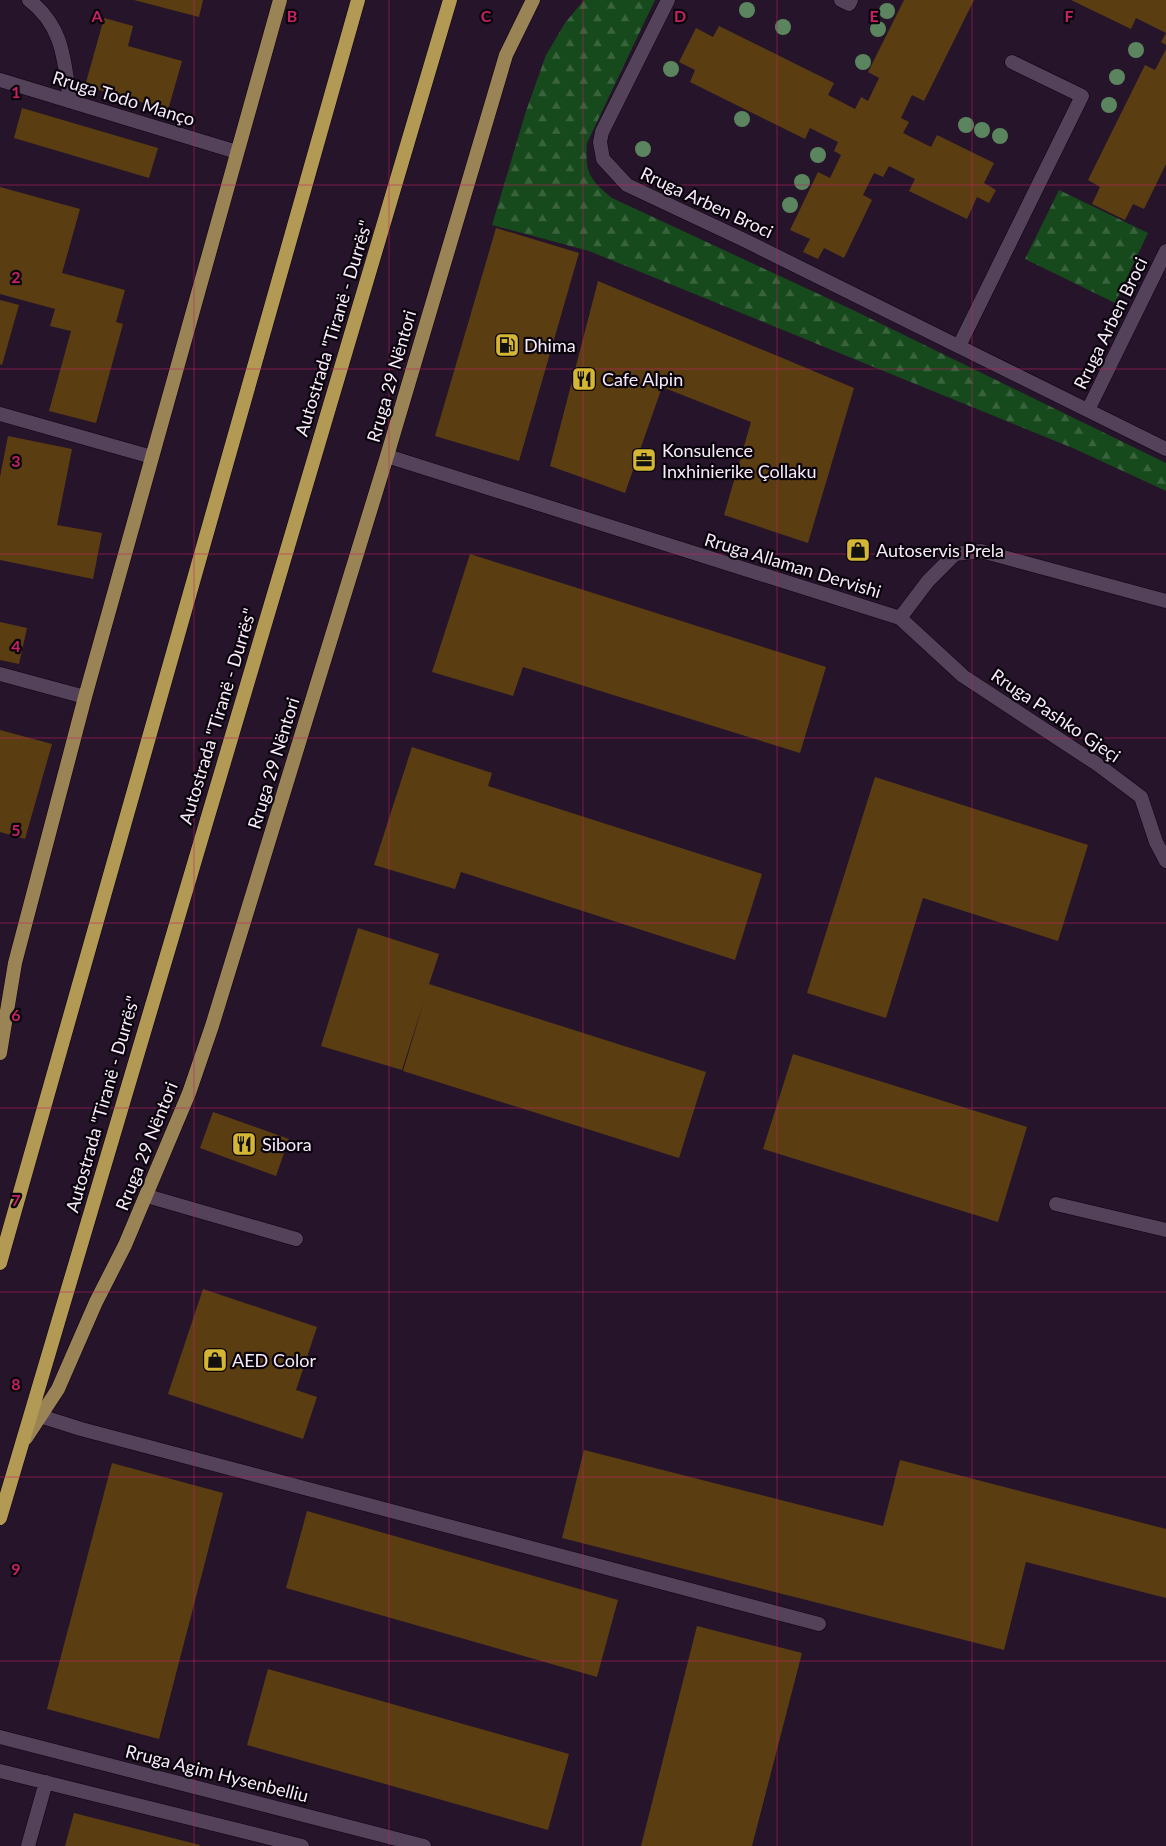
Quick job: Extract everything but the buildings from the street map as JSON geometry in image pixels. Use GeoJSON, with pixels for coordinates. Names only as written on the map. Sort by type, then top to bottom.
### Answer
{"type":"FeatureCollection","features":[{"type":"Feature","properties":{"kind":"highway"},"geometry":{"type":"LineString","coordinates":[[0,1263],[358,0]]}},
{"type":"Feature","properties":{"kind":"highway","name":"Autostrada \"Tiranë - Durrës\""},"geometry":{"type":"LineString","coordinates":[[22,1443],[448,6]]}},
{"type":"Feature","properties":{"kind":"highway","name":"Rruga 29 Nëntori"},"geometry":{"type":"LineString","coordinates":[[0,1518],[22,1443]]}},
{"type":"Feature","properties":{"kind":"main road"},"geometry":{"type":"LineString","coordinates":[[0,1053],[15,963],[85,697],[280,0]]}},
{"type":"Feature","properties":{"kind":"main road","name":"Rruga 29 Nëntori"},"geometry":{"type":"LineString","coordinates":[[22,1443],[58,1389],[96,1302],[147,1196],[189,1093],[212,1026],[387,456],[506,55],[533,0]]}},
{"type":"Feature","properties":{"kind":"street"},"geometry":{"type":"LineString","coordinates":[[29,0],[41,10],[61,42],[70,101]]}},
{"type":"Feature","properties":{"kind":"street","name":"Rruga Arben Broci"},"geometry":{"type":"LineString","coordinates":[[668,0],[602,132],[600,142],[603,159],[627,185],[744,240],[1166,449]]}},
{"type":"Feature","properties":{"kind":"street"},"geometry":{"type":"LineString","coordinates":[[841,0],[849,4],[851,0]]}},
{"type":"Feature","properties":{"kind":"street"},"geometry":{"type":"LineString","coordinates":[[959,346],[1082,96],[1012,62]]}},
{"type":"Feature","properties":{"kind":"street","name":"Rruga Todo Manço"},"geometry":{"type":"LineString","coordinates":[[0,80],[237,152]]}},
{"type":"Feature","properties":{"kind":"street","name":"Rruga Arben Broci"},"geometry":{"type":"LineString","coordinates":[[1088,410],[1166,251]]}},
{"type":"Feature","properties":{"kind":"street"},"geometry":{"type":"LineString","coordinates":[[0,414],[152,457]]}},
{"type":"Feature","properties":{"kind":"street","name":"Rruga Allaman Dervishi"},"geometry":{"type":"LineString","coordinates":[[387,456],[900,618]]}},
{"type":"Feature","properties":{"kind":"street"},"geometry":{"type":"LineString","coordinates":[[900,618],[928,581],[955,554],[981,552],[1166,601]]}},
{"type":"Feature","properties":{"kind":"street","name":"Rruga Pashko Gjeçi"},"geometry":{"type":"LineString","coordinates":[[900,618],[963,676],[1097,764],[1141,797],[1156,842],[1166,860]]}},
{"type":"Feature","properties":{"kind":"street"},"geometry":{"type":"LineString","coordinates":[[0,674],[85,697]]}},
{"type":"Feature","properties":{"kind":"street"},"geometry":{"type":"LineString","coordinates":[[147,1196],[296,1239]]}},
{"type":"Feature","properties":{"kind":"street"},"geometry":{"type":"LineString","coordinates":[[1056,1204],[1166,1230]]}},
{"type":"Feature","properties":{"kind":"street"},"geometry":{"type":"LineString","coordinates":[[40,1416],[81,1429],[819,1624]]}},
{"type":"Feature","properties":{"kind":"street","name":"Rruga Agim Hysenbelliu"},"geometry":{"type":"LineString","coordinates":[[0,1737],[424,1846]]}},
{"type":"Feature","properties":{"kind":"street"},"geometry":{"type":"LineString","coordinates":[[0,1771],[302,1846]]}},
{"type":"Feature","properties":{"kind":"street"},"geometry":{"type":"LineString","coordinates":[[28,1846],[46,1782]]}},
{"type":"Feature","properties":{"kind":"green space"},"geometry":{"type":"Polygon","coordinates":[[[584,0],[655,0],[587,143],[587,162],[590,175],[598,186],[612,198],[853,310],[1166,463],[1166,491],[1075,449],[589,251],[492,225],[526,111],[546,55],[565,23],[584,0]]]}},
{"type":"Feature","properties":{"kind":"green space"},"geometry":{"type":"Polygon","coordinates":[[[1059,190],[1148,233],[1115,303],[1025,259],[1059,190]]]}},
{"type":"Feature","properties":{"kind":"place","name":"Dhima"},"geometry":{"type":"Point","coordinates":[507,345]}},
{"type":"Feature","properties":{"kind":"place","name":"Cafe Alpin"},"geometry":{"type":"Point","coordinates":[584,379]}},
{"type":"Feature","properties":{"kind":"place","name":"Konsulence Inxhinierike Çollaku"},"geometry":{"type":"Point","coordinates":[644,460]}},
{"type":"Feature","properties":{"kind":"place","name":"Autoservis Prela"},"geometry":{"type":"Point","coordinates":[858,550]}},
{"type":"Feature","properties":{"kind":"place","name":"Sibora"},"geometry":{"type":"Point","coordinates":[244,1144]}},
{"type":"Feature","properties":{"kind":"place","name":"AED Color"},"geometry":{"type":"Point","coordinates":[215,1360]}}]}
